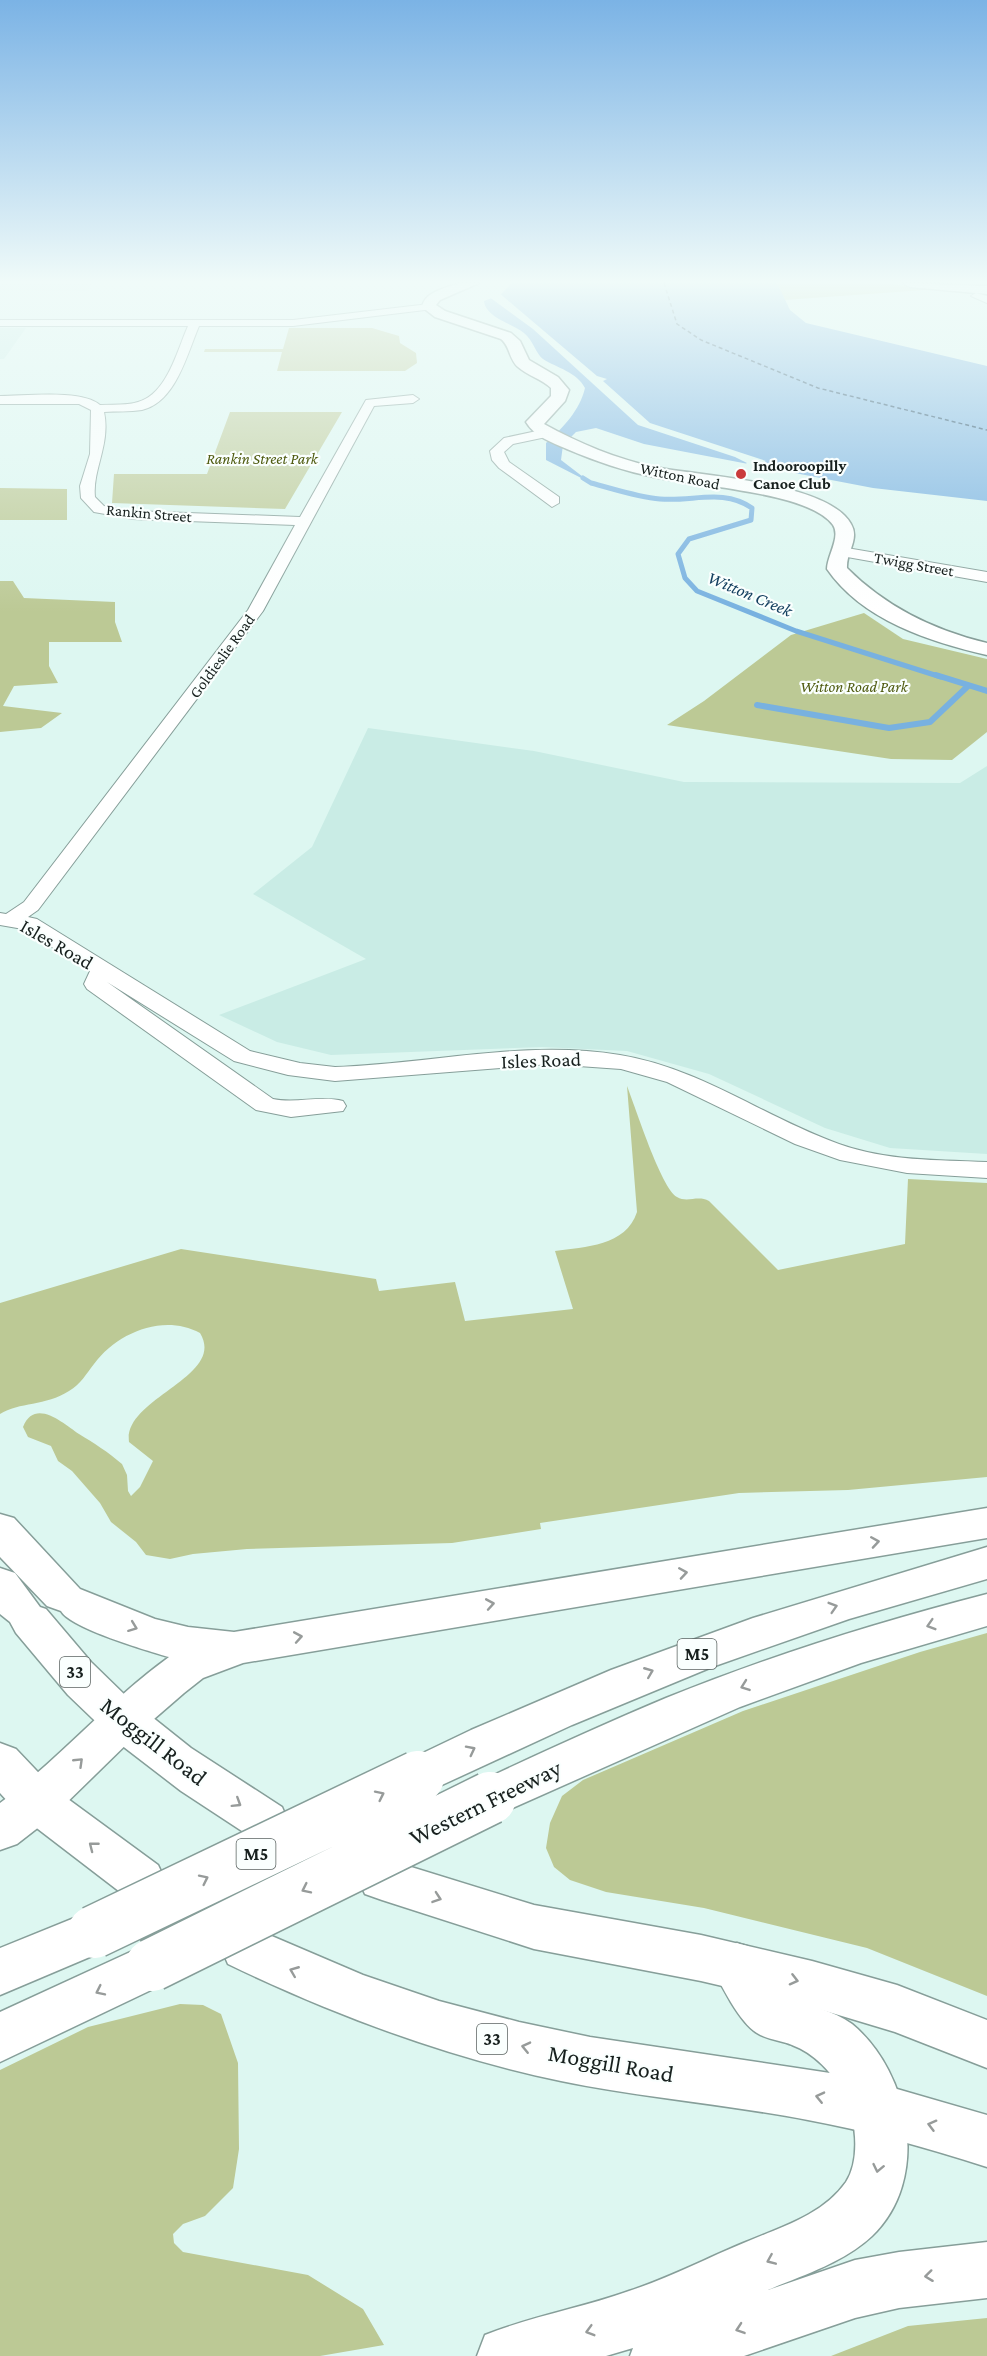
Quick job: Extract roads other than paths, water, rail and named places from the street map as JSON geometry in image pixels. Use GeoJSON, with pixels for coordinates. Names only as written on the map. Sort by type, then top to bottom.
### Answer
{"type":"FeatureCollection","features":[{"type":"Feature","properties":{"kind":"main road"},"geometry":{"type":"LineString","coordinates":[[546,433],[534,422],[559,398],[560,393]]}},
{"type":"Feature","properties":{"kind":"main road","name":"Witton Road"},"geometry":{"type":"LineString","coordinates":[[546,433],[650,471],[773,492],[812,502],[830,511],[841,521],[846,534],[837,569],[886,611],[943,638],[987,649]]}},
{"type":"Feature","properties":{"kind":"main road"},"geometry":{"type":"LineString","coordinates":[[39,1603],[172,1641],[201,1647],[240,1647],[987,1523]]}},
{"type":"Feature","properties":{"kind":"main road","name":"Moggill Road"},"geometry":{"type":"LineString","coordinates":[[0,1529],[30,1564],[39,1603],[92,1692],[197,1778],[266,1821]]}},
{"type":"Feature","properties":{"kind":"main road","name":"M5"},"geometry":{"type":"LineString","coordinates":[[0,1972],[94,1932],[491,1740],[666,1666],[832,1608],[987,1563]]}},
{"type":"Feature","properties":{"kind":"main road","name":"Western Freeway"},"geometry":{"type":"LineString","coordinates":[[0,2038],[490,1798],[640,1729],[740,1688],[846,1651],[987,1610]]}},
{"type":"Feature","properties":{"kind":"main road"},"geometry":{"type":"LineString","coordinates":[[0,1830],[37,1802],[123,1719],[188,1666],[240,1647]]}},
{"type":"Feature","properties":{"kind":"main road"},"geometry":{"type":"LineString","coordinates":[[0,1762],[37,1802],[141,1880]]}},
{"type":"Feature","properties":{"kind":"main road"},"geometry":{"type":"LineString","coordinates":[[382,1879],[534,1927],[737,1966],[897,2009],[987,2044]]}},
{"type":"Feature","properties":{"kind":"main road","name":"Moggill Road"},"geometry":{"type":"LineString","coordinates":[[246,1948],[289,1969],[354,1994],[493,2040],[561,2056],[808,2094],[987,2141]]}},
{"type":"Feature","properties":{"kind":"main road"},"geometry":{"type":"LineString","coordinates":[[506,2356],[630,2320],[825,2237],[848,2220],[866,2200],[874,2185],[881,2142],[876,2110],[862,2073],[846,2053],[814,2030],[774,2016],[737,1966]]}},
{"type":"Feature","properties":{"kind":"main road"},"geometry":{"type":"LineString","coordinates":[[659,2356],[855,2289],[899,2280],[987,2270]]}},
{"type":"Feature","properties":{"kind":"street"},"geometry":{"type":"LineString","coordinates":[[0,400],[79,400],[89,402],[97,410],[145,404],[160,393]]}},
{"type":"Feature","properties":{"kind":"street","name":"Goldieslie Road"},"geometry":{"type":"LineString","coordinates":[[6,919],[31,906],[249,620],[370,403],[413,399]]}},
{"type":"Feature","properties":{"kind":"street","name":"Rankin Street"},"geometry":{"type":"LineString","coordinates":[[97,410],[99,419],[97,454],[87,486],[88,498],[99,509],[134,515],[304,521]]}},
{"type":"Feature","properties":{"kind":"street"},"geometry":{"type":"LineString","coordinates":[[546,433],[509,441],[497,451],[499,460],[504,465],[548,493],[554,500],[552,503]]}},
{"type":"Feature","properties":{"kind":"street","name":"Twigg Street"},"geometry":{"type":"LineString","coordinates":[[841,552],[987,577]]}},
{"type":"Feature","properties":{"kind":"street","name":"Isles Road"},"geometry":{"type":"LineString","coordinates":[[6,919],[29,924],[242,1056],[281,1067],[334,1074],[559,1056],[620,1061],[677,1076],[830,1149],[893,1164],[987,1170]]}},
{"type":"Feature","properties":{"kind":"street","name":"Isles Road"},"geometry":{"type":"LineString","coordinates":[[102,970],[95,984],[265,1105],[291,1110],[334,1106]]}},
{"type":"Feature","properties":{"kind":"water"},"geometry":{"type":"Polygon","coordinates":[[[584,393],[987,393],[987,501],[873,488],[644,444],[596,428],[576,432],[563,445],[561,460],[591,483],[546,460],[546,443],[570,418],[584,393]]]}},
{"type":"Feature","properties":{"kind":"waterway","name":"Witton Creek"},"geometry":{"type":"LineString","coordinates":[[583,478],[591,483],[643,496],[660,499],[719,497],[741,502],[752,508],[751,520],[689,539],[678,554],[685,578],[697,591],[796,631],[941,677]]}},
{"type":"Feature","properties":{"kind":"waterway","name":"Witton Creek"},"geometry":{"type":"LineString","coordinates":[[936,675],[987,691]]}},
{"type":"Feature","properties":{"kind":"waterway"},"geometry":{"type":"LineString","coordinates":[[757,705],[889,728],[930,722],[968,686]]}},
{"type":"Feature","properties":{"kind":"place","name":"Indooroopilly Canoe Club"},"geometry":{"type":"Point","coordinates":[741,474]}},
{"type":"Feature","properties":{"kind":"park label","name":"Rankin Street Park"},"geometry":{"type":"Point","coordinates":[262,458]}},
{"type":"Feature","properties":{"kind":"park label","name":"Witton Road Park"},"geometry":{"type":"Point","coordinates":[854,686]}}]}
